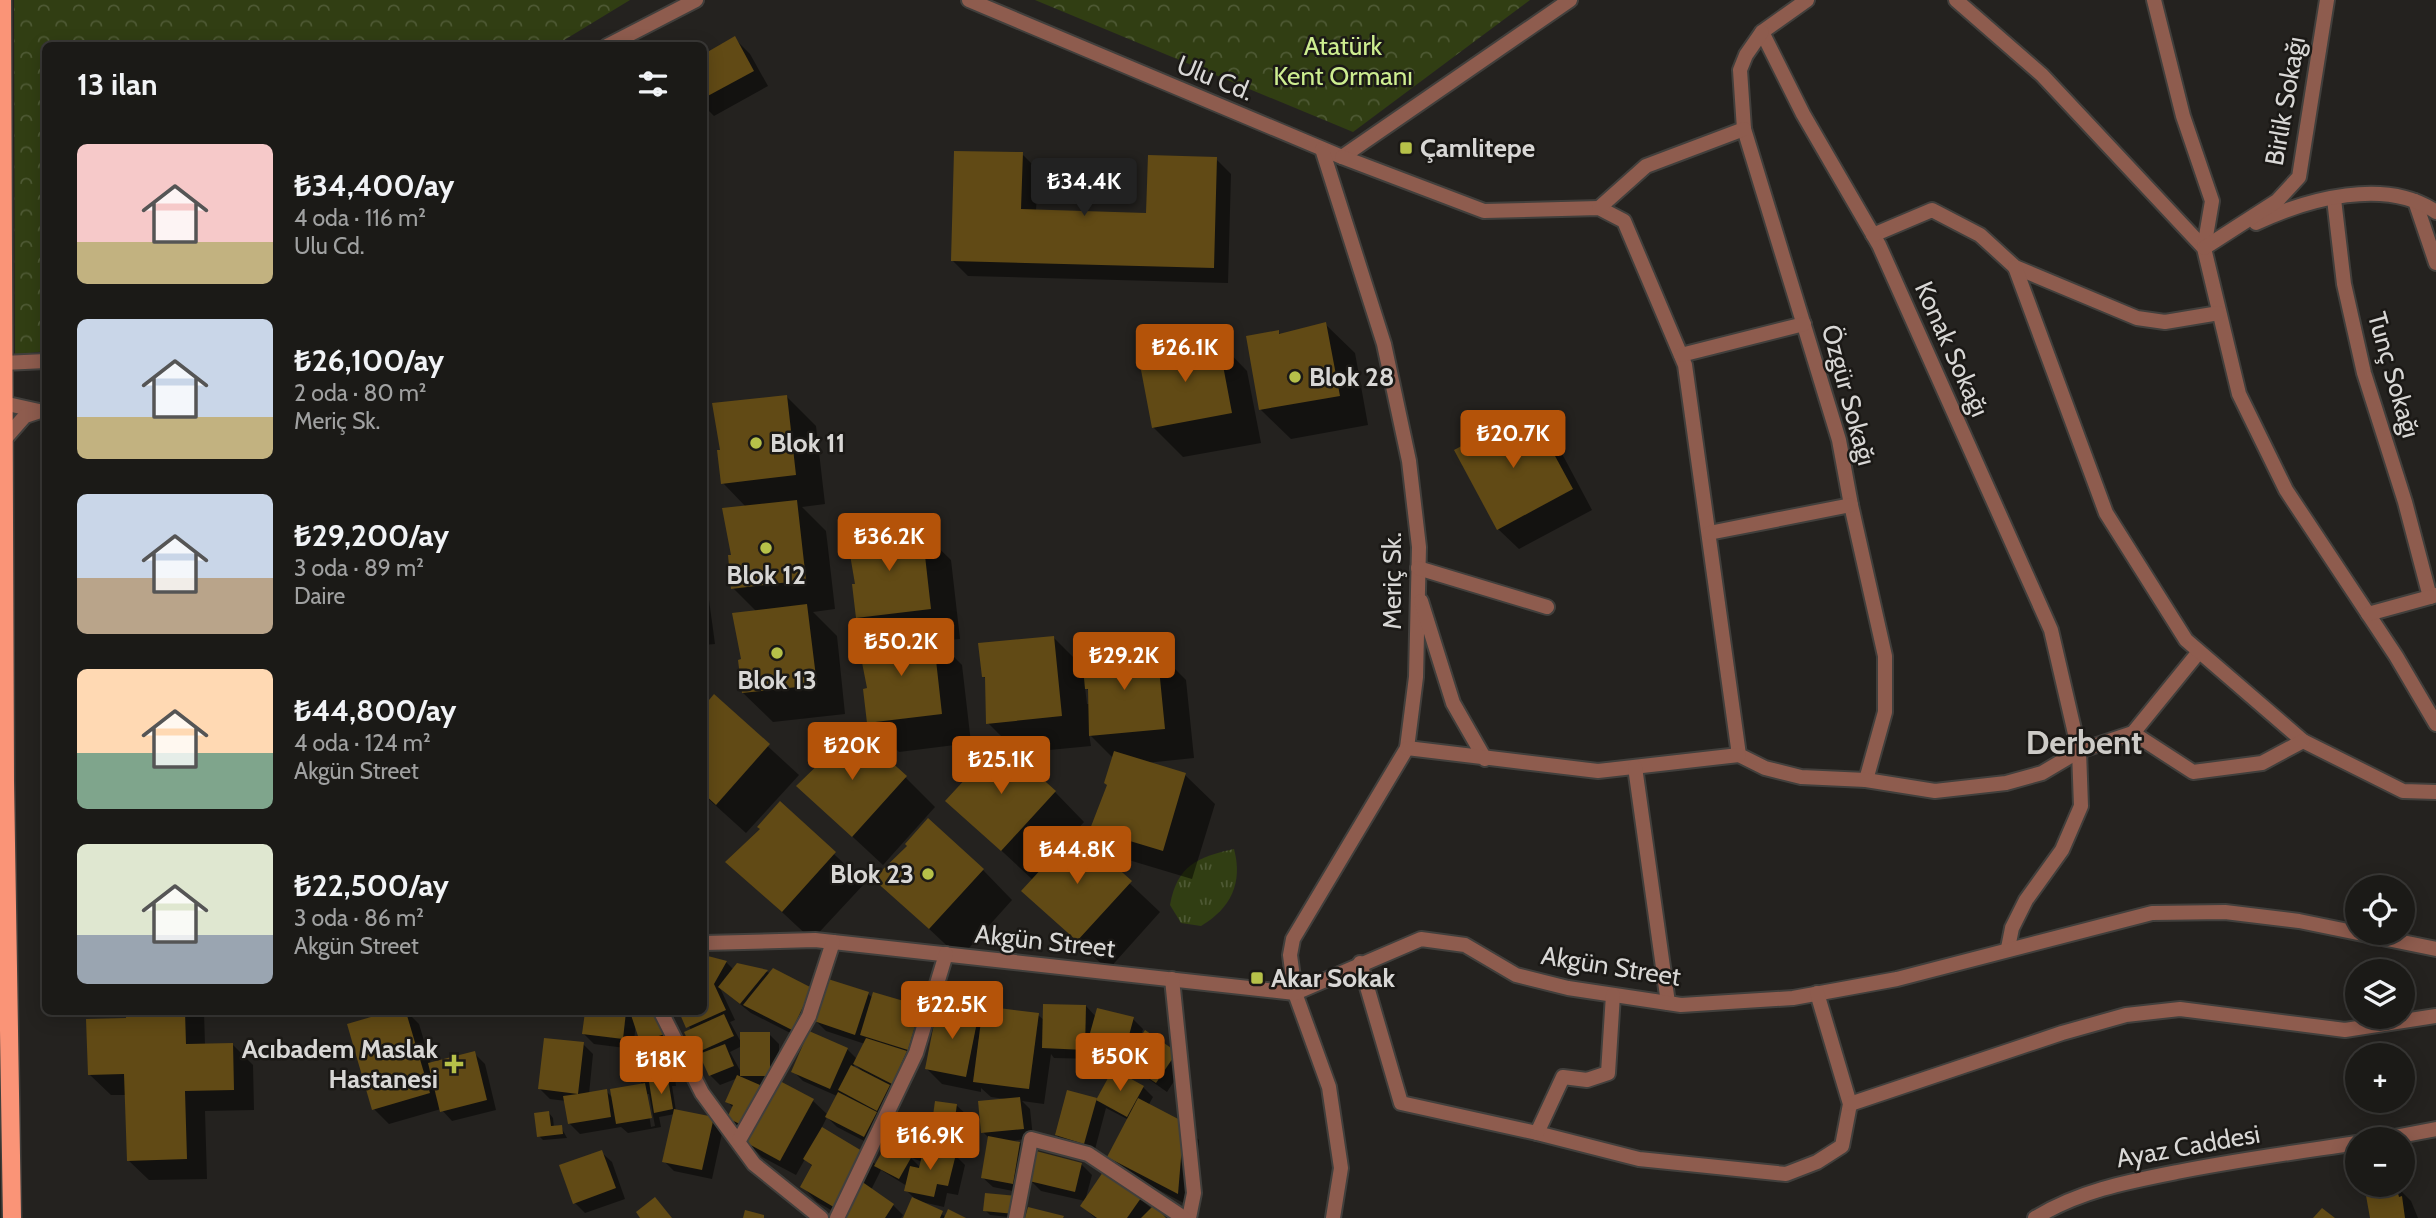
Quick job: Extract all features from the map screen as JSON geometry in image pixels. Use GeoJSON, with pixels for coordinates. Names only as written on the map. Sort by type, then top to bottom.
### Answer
{"type":"FeatureCollection","features":[{"type":"Feature","properties":{"kind":"main road"},"geometry":{"type":"LineString","coordinates":[[2,0],[1,403],[4,440],[5,781],[12,1218]]}},
{"type":"Feature","properties":{"kind":"street"},"geometry":{"type":"LineString","coordinates":[[615,42],[696,0]]}},
{"type":"Feature","properties":{"kind":"street","name":"Ulu Cd."},"geometry":{"type":"LineString","coordinates":[[969,0],[1322,149],[1484,211],[1599,208]]}},
{"type":"Feature","properties":{"kind":"street"},"geometry":{"type":"LineString","coordinates":[[1342,157],[1570,0]]}},
{"type":"Feature","properties":{"kind":"street"},"geometry":{"type":"LineString","coordinates":[[1762,32],[1807,0]]}},
{"type":"Feature","properties":{"kind":"street"},"geometry":{"type":"LineString","coordinates":[[1956,0],[2042,75],[2204,248]]}},
{"type":"Feature","properties":{"kind":"street"},"geometry":{"type":"LineString","coordinates":[[2154,0],[2183,116],[2211,201],[2204,248],[2239,394],[2280,478],[2436,724]]}},
{"type":"Feature","properties":{"kind":"street","name":"Birlik Sokağı"},"geometry":{"type":"LineString","coordinates":[[2204,248],[2277,201],[2299,177],[2328,0]]}},
{"type":"Feature","properties":{"kind":"street","name":"Özgür Sokağı"},"geometry":{"type":"LineString","coordinates":[[1762,32],[1746,55],[1740,70],[1739,92],[1744,129],[1839,440],[1885,656],[1885,712],[1866,779]]}},
{"type":"Feature","properties":{"kind":"street","name":"Konak Sokağı"},"geometry":{"type":"LineString","coordinates":[[1762,32],[1803,114],[1873,235],[2051,631],[2079,751],[2081,806],[2062,850],[2026,900],[2012,928],[2008,948]]}},
{"type":"Feature","properties":{"kind":"street"},"geometry":{"type":"LineString","coordinates":[[1739,755],[1685,365],[1624,221],[1599,208],[1646,166],[1744,129]]}},
{"type":"Feature","properties":{"kind":"street","name":"Meriç Sk."},"geometry":{"type":"LineString","coordinates":[[1322,149],[1384,344],[1409,461],[1418,568],[1416,677],[1407,748],[1293,939],[1290,955],[1296,993],[1329,1087],[1341,1168],[1334,1218]]}},
{"type":"Feature","properties":{"kind":"street"},"geometry":{"type":"LineString","coordinates":[[2204,248],[2279,212],[2334,199],[2378,195],[2415,201],[2436,212]]}},
{"type":"Feature","properties":{"kind":"street","name":"Tunç Sokağı"},"geometry":{"type":"LineString","coordinates":[[2334,199],[2344,284],[2364,373],[2433,596]]}},
{"type":"Feature","properties":{"kind":"street"},"geometry":{"type":"LineString","coordinates":[[2415,201],[2436,263]]}},
{"type":"Feature","properties":{"kind":"street"},"geometry":{"type":"LineString","coordinates":[[1873,235],[1932,210],[1980,235],[2015,267],[2137,318],[2165,322],[2219,313]]}},
{"type":"Feature","properties":{"kind":"street"},"geometry":{"type":"LineString","coordinates":[[2015,267],[2106,513],[2186,640],[2303,741],[2403,791],[2436,792]]}},
{"type":"Feature","properties":{"kind":"street"},"geometry":{"type":"LineString","coordinates":[[1681,355],[1804,324]]}},
{"type":"Feature","properties":{"kind":"street"},"geometry":{"type":"LineString","coordinates":[[3,333],[12,354],[23,363]]}},
{"type":"Feature","properties":{"kind":"street"},"geometry":{"type":"LineString","coordinates":[[1,363],[42,361]]}},
{"type":"Feature","properties":{"kind":"street"},"geometry":{"type":"LineString","coordinates":[[1,403],[42,412]]}},
{"type":"Feature","properties":{"kind":"street"},"geometry":{"type":"LineString","coordinates":[[4,440],[25,416],[42,412]]}},
{"type":"Feature","properties":{"kind":"street"},"geometry":{"type":"LineString","coordinates":[[1709,533],[1851,505]]}},
{"type":"Feature","properties":{"kind":"street"},"geometry":{"type":"LineString","coordinates":[[1418,568],[1547,607]]}},
{"type":"Feature","properties":{"kind":"street"},"geometry":{"type":"LineString","coordinates":[[1418,589],[1452,703],[1485,759]]}},
{"type":"Feature","properties":{"kind":"street"},"geometry":{"type":"LineString","coordinates":[[2368,614],[2433,596]]}},
{"type":"Feature","properties":{"kind":"street"},"geometry":{"type":"LineString","coordinates":[[1407,748],[1598,771],[1739,755],[1765,768],[1801,777],[1866,779],[1935,791],[2006,783],[2042,773],[2079,751],[2133,733],[2198,653]]}},
{"type":"Feature","properties":{"kind":"street"},"geometry":{"type":"LineString","coordinates":[[2133,733],[2193,772],[2262,763],[2303,741]]}},
{"type":"Feature","properties":{"kind":"street"},"geometry":{"type":"LineString","coordinates":[[1635,767],[1668,1003]]}},
{"type":"Feature","properties":{"kind":"street","name":"Akgün Street"},"geometry":{"type":"LineString","coordinates":[[707,943],[833,942],[1296,993],[1360,963],[1421,939],[1465,945],[1517,975],[1568,988],[1681,1005],[1793,998],[1897,979],[2008,948],[2152,913],[2225,912],[2299,921],[2434,946]]}},
{"type":"Feature","properties":{"kind":"street"},"geometry":{"type":"LineString","coordinates":[[738,1140],[809,1016],[833,942]]}},
{"type":"Feature","properties":{"kind":"street"},"geometry":{"type":"LineString","coordinates":[[837,1218],[916,1053],[946,954]]}},
{"type":"Feature","properties":{"kind":"street"},"geometry":{"type":"LineString","coordinates":[[1360,963],[1401,1103],[1639,1159],[1786,1174],[1817,1162],[1842,1146],[1850,1104],[1817,993]]}},
{"type":"Feature","properties":{"kind":"street"},"geometry":{"type":"LineString","coordinates":[[1016,1218],[1031,1139],[1088,1154],[1187,1218],[1194,1193],[1172,979]]}},
{"type":"Feature","properties":{"kind":"street"},"geometry":{"type":"LineString","coordinates":[[1537,1133],[1563,1077],[1587,1080],[1608,1073],[1613,995]]}},
{"type":"Feature","properties":{"kind":"street"},"geometry":{"type":"LineString","coordinates":[[1850,1104],[2062,1033],[2126,1015],[2180,1009],[2297,1027],[2345,1030],[2436,1016]]}},
{"type":"Feature","properties":{"kind":"street"},"geometry":{"type":"LineString","coordinates":[[663,1015],[702,1093],[754,1164],[821,1218]]}},
{"type":"Feature","properties":{"kind":"street"},"geometry":{"type":"LineString","coordinates":[[2415,1133],[2436,1129]]}},
{"type":"Feature","properties":{"kind":"street","name":"Ayaz Caddesi"},"geometry":{"type":"LineString","coordinates":[[2035,1218],[2062,1201],[2111,1185],[2226,1162],[2345,1145]]}},
{"type":"Feature","properties":{"kind":"green space"},"geometry":{"type":"Polygon","coordinates":[[[14,0],[630,0],[561,42],[42,42],[42,351],[15,355],[14,0]]]}},
{"type":"Feature","properties":{"kind":"green space","name":"Atatürk Kent Ormanı"},"geometry":{"type":"Polygon","coordinates":[[[1035,0],[1530,0],[1353,132],[1035,0]]]}},
{"type":"Feature","properties":{"kind":"green space"},"geometry":{"type":"Polygon","coordinates":[[[1234,849],[1237,873],[1227,903],[1201,926],[1181,923],[1170,905],[1178,880],[1191,865],[1200,860],[1234,849]]]}},
{"type":"Feature","properties":{"kind":"building"},"geometry":{"type":"Polygon","coordinates":[[[735,36],[754,71],[707,96],[707,52],[735,36]]]}},
{"type":"Feature","properties":{"kind":"building"},"geometry":{"type":"Polygon","coordinates":[[[954,151],[1023,152],[1021,209],[1146,213],[1148,155],[1217,157],[1214,268],[951,261],[954,151]]]}},
{"type":"Feature","properties":{"kind":"building","name":"Blok 28"},"geometry":{"type":"Polygon","coordinates":[[[1326,322],[1340,396],[1259,410],[1246,336],[1279,330],[1279,334],[1326,322]]]}},
{"type":"Feature","properties":{"kind":"building"},"geometry":{"type":"Polygon","coordinates":[[[1218,339],[1232,413],[1152,428],[1138,354],[1185,349],[1185,345],[1218,339]]]}},
{"type":"Feature","properties":{"kind":"building","name":"Blok 11"},"geometry":{"type":"Polygon","coordinates":[[[787,395],[796,475],[721,484],[717,450],[720,450],[712,403],[787,395]]]}},
{"type":"Feature","properties":{"kind":"building"},"geometry":{"type":"Polygon","coordinates":[[[1530,410],[1573,489],[1497,530],[1454,450],[1530,410]]]}},
{"type":"Feature","properties":{"kind":"building","name":"Blok 12"},"geometry":{"type":"Polygon","coordinates":[[[797,500],[806,580],[731,589],[728,555],[731,555],[722,508],[797,500]]]}},
{"type":"Feature","properties":{"kind":"building"},"geometry":{"type":"Polygon","coordinates":[[[922,529],[931,609],[856,618],[852,584],[855,584],[847,537],[922,529]]]}},
{"type":"Feature","properties":{"kind":"building","name":"Blok 13"},"geometry":{"type":"Polygon","coordinates":[[[807,604],[817,685],[742,693],[738,660],[741,659],[732,613],[807,604]]]}},
{"type":"Feature","properties":{"kind":"building"},"geometry":{"type":"Polygon","coordinates":[[[933,633],[942,714],[867,723],[863,689],[867,688],[858,642],[933,633]]]}},
{"type":"Feature","properties":{"kind":"building"},"geometry":{"type":"Polygon","coordinates":[[[1054,636],[1062,716],[986,724],[985,677],[982,677],[978,643],[1054,636]]]}},
{"type":"Feature","properties":{"kind":"building"},"geometry":{"type":"Polygon","coordinates":[[[1157,648],[1165,729],[1089,736],[1088,689],[1085,689],[1082,655],[1157,648]]]}},
{"type":"Feature","properties":{"kind":"building"},"geometry":{"type":"Polygon","coordinates":[[[714,694],[770,744],[716,805],[707,797],[707,702],[714,694]]]}},
{"type":"Feature","properties":{"kind":"building"},"geometry":{"type":"Polygon","coordinates":[[[851,726],[907,776],[852,837],[796,786],[830,753],[828,751],[851,726]]]}},
{"type":"Feature","properties":{"kind":"building"},"geometry":{"type":"Polygon","coordinates":[[[1000,741],[1056,791],[1001,851],[945,801],[968,776],[970,778],[980,768],[977,766],[1000,741]]]}},
{"type":"Feature","properties":{"kind":"building"},"geometry":{"type":"Polygon","coordinates":[[[1114,751],[1186,773],[1163,851],[1090,829],[1107,785],[1104,783],[1114,751]]]}},
{"type":"Feature","properties":{"kind":"building"},"geometry":{"type":"Polygon","coordinates":[[[780,801],[836,852],[782,912],[725,862],[760,829],[757,827],[780,801]]]}},
{"type":"Feature","properties":{"kind":"building","name":"Blok 23"},"geometry":{"type":"Polygon","coordinates":[[[928,818],[984,869],[929,929],[873,879],[907,846],[905,844],[928,818]]]}},
{"type":"Feature","properties":{"kind":"building"},"geometry":{"type":"Polygon","coordinates":[[[1076,831],[1132,881],[1077,941],[1021,891],[1044,866],[1046,868],[1055,858],[1053,856],[1076,831]]]}},
{"type":"Feature","properties":{"kind":"building"},"geometry":{"type":"Polygon","coordinates":[[[707,956],[727,961],[714,984],[726,1010],[686,1028],[680,1015],[707,1015],[707,956]]]}},
{"type":"Feature","properties":{"kind":"building"},"geometry":{"type":"Polygon","coordinates":[[[737,963],[768,970],[740,1004],[718,987],[737,963]]]}},
{"type":"Feature","properties":{"kind":"building"},"geometry":{"type":"Polygon","coordinates":[[[773,968],[812,988],[792,1030],[743,1005],[773,968]]]}},
{"type":"Feature","properties":{"kind":"building"},"geometry":{"type":"Polygon","coordinates":[[[828,979],[869,992],[855,1035],[814,1021],[828,979]]]}},
{"type":"Feature","properties":{"kind":"building"},"geometry":{"type":"Polygon","coordinates":[[[873,992],[921,1006],[908,1050],[860,1035],[873,992]]]}},
{"type":"Feature","properties":{"kind":"building"},"geometry":{"type":"Polygon","coordinates":[[[938,1004],[979,1012],[966,1077],[925,1069],[938,1004]]]}},
{"type":"Feature","properties":{"kind":"building"},"geometry":{"type":"Polygon","coordinates":[[[1043,1004],[1086,1005],[1085,1050],[1042,1048],[1043,1004]]]}},
{"type":"Feature","properties":{"kind":"building"},"geometry":{"type":"Polygon","coordinates":[[[983,1006],[1039,1013],[1029,1089],[973,1082],[983,1006]]]}},
{"type":"Feature","properties":{"kind":"building"},"geometry":{"type":"Polygon","coordinates":[[[1097,1008],[1134,1017],[1122,1061],[1085,1051],[1097,1008]]]}},
{"type":"Feature","properties":{"kind":"building"},"geometry":{"type":"Polygon","coordinates":[[[724,1014],[734,1036],[694,1054],[684,1032],[724,1014]]]}},
{"type":"Feature","properties":{"kind":"building"},"geometry":{"type":"Polygon","coordinates":[[[126,1015],[185,1015],[186,1044],[233,1043],[234,1090],[185,1091],[187,1159],[127,1161],[124,1074],[88,1075],[86,1019],[126,1018],[126,1015]]]}},
{"type":"Feature","properties":{"kind":"building"},"geometry":{"type":"Polygon","coordinates":[[[378,1015],[407,1015],[430,1093],[372,1110],[347,1024],[378,1015]]]}},
{"type":"Feature","properties":{"kind":"building"},"geometry":{"type":"Polygon","coordinates":[[[585,1015],[626,1015],[623,1039],[582,1034],[585,1015]]]}},
{"type":"Feature","properties":{"kind":"building"},"geometry":{"type":"Polygon","coordinates":[[[631,1015],[659,1015],[665,1034],[640,1042],[631,1015]]]}},
{"type":"Feature","properties":{"kind":"building"},"geometry":{"type":"Polygon","coordinates":[[[1145,1030],[1177,1052],[1156,1083],[1124,1062],[1145,1030]]]}},
{"type":"Feature","properties":{"kind":"building"},"geometry":{"type":"Polygon","coordinates":[[[809,1031],[848,1048],[830,1089],[791,1072],[809,1031]]]}},
{"type":"Feature","properties":{"kind":"building"},"geometry":{"type":"Polygon","coordinates":[[[740,1032],[770,1032],[770,1076],[740,1076],[740,1032]]]}},
{"type":"Feature","properties":{"kind":"building"},"geometry":{"type":"Polygon","coordinates":[[[544,1038],[584,1042],[578,1094],[538,1089],[544,1038]]]}},
{"type":"Feature","properties":{"kind":"building"},"geometry":{"type":"Polygon","coordinates":[[[866,1038],[907,1051],[892,1084],[853,1064],[866,1038]]]}},
{"type":"Feature","properties":{"kind":"building"},"geometry":{"type":"Polygon","coordinates":[[[725,1044],[734,1066],[709,1076],[699,1054],[725,1044]]]}},
{"type":"Feature","properties":{"kind":"building"},"geometry":{"type":"Polygon","coordinates":[[[664,1047],[667,1076],[635,1079],[632,1051],[664,1047]]]}},
{"type":"Feature","properties":{"kind":"building"},"geometry":{"type":"Polygon","coordinates":[[[475,1051],[487,1100],[440,1112],[428,1063],[475,1051]]]}},
{"type":"Feature","properties":{"kind":"building"},"geometry":{"type":"Polygon","coordinates":[[[851,1065],[890,1085],[877,1111],[838,1090],[851,1065]]]}},
{"type":"Feature","properties":{"kind":"building"},"geometry":{"type":"Polygon","coordinates":[[[1113,1069],[1144,1086],[1127,1117],[1096,1100],[1113,1069]]]}},
{"type":"Feature","properties":{"kind":"building"},"geometry":{"type":"Polygon","coordinates":[[[737,1075],[760,1085],[742,1125],[727,1118],[733,1105],[725,1102],[737,1075]]]}},
{"type":"Feature","properties":{"kind":"building"},"geometry":{"type":"Polygon","coordinates":[[[668,1079],[673,1109],[654,1113],[649,1082],[668,1079]]]}},
{"type":"Feature","properties":{"kind":"building"},"geometry":{"type":"Polygon","coordinates":[[[778,1080],[814,1099],[780,1161],[745,1142],[778,1080]]]}},
{"type":"Feature","properties":{"kind":"building"},"geometry":{"type":"Polygon","coordinates":[[[645,1083],[652,1118],[616,1124],[610,1089],[645,1083]]]}},
{"type":"Feature","properties":{"kind":"building"},"geometry":{"type":"Polygon","coordinates":[[[607,1089],[611,1117],[568,1124],[563,1096],[607,1089]]]}},
{"type":"Feature","properties":{"kind":"building"},"geometry":{"type":"Polygon","coordinates":[[[1067,1090],[1097,1098],[1084,1144],[1055,1135],[1067,1090]]]}},
{"type":"Feature","properties":{"kind":"building"},"geometry":{"type":"Polygon","coordinates":[[[838,1092],[877,1112],[864,1137],[825,1117],[838,1092]]]}},
{"type":"Feature","properties":{"kind":"building"},"geometry":{"type":"Polygon","coordinates":[[[1020,1097],[1024,1129],[981,1133],[978,1101],[1020,1097]]]}},
{"type":"Feature","properties":{"kind":"building"},"geometry":{"type":"Polygon","coordinates":[[[1138,1098],[1184,1122],[1178,1194],[1107,1157],[1138,1098]]]}},
{"type":"Feature","properties":{"kind":"building"},"geometry":{"type":"Polygon","coordinates":[[[935,1101],[957,1104],[953,1133],[931,1130],[935,1101]]]}},
{"type":"Feature","properties":{"kind":"building"},"geometry":{"type":"Polygon","coordinates":[[[674,1109],[714,1117],[702,1170],[662,1162],[674,1109]]]}},
{"type":"Feature","properties":{"kind":"building"},"geometry":{"type":"Polygon","coordinates":[[[549,1111],[551,1126],[562,1125],[563,1134],[537,1137],[534,1113],[549,1111]]]}},
{"type":"Feature","properties":{"kind":"building"},"geometry":{"type":"Polygon","coordinates":[[[904,1120],[926,1130],[915,1154],[893,1145],[904,1120]]]}},
{"type":"Feature","properties":{"kind":"building"},"geometry":{"type":"Polygon","coordinates":[[[822,1127],[867,1154],[837,1209],[800,1187],[812,1165],[803,1159],[822,1127]]]}},
{"type":"Feature","properties":{"kind":"building"},"geometry":{"type":"Polygon","coordinates":[[[988,1136],[1020,1142],[1013,1184],[981,1178],[988,1136]]]}},
{"type":"Feature","properties":{"kind":"building"},"geometry":{"type":"Polygon","coordinates":[[[887,1143],[912,1156],[899,1179],[874,1166],[887,1143]]]}},
{"type":"Feature","properties":{"kind":"building"},"geometry":{"type":"Polygon","coordinates":[[[924,1147],[956,1154],[948,1186],[937,1184],[934,1197],[904,1191],[910,1166],[919,1168],[924,1147]]]}},
{"type":"Feature","properties":{"kind":"building"},"geometry":{"type":"Polygon","coordinates":[[[602,1150],[616,1188],[573,1204],[559,1165],[602,1150]]]}},
{"type":"Feature","properties":{"kind":"building"},"geometry":{"type":"Polygon","coordinates":[[[1036,1151],[1082,1163],[1075,1192],[1029,1181],[1036,1151]]]}},
{"type":"Feature","properties":{"kind":"building"},"geometry":{"type":"Polygon","coordinates":[[[1103,1172],[1141,1198],[1127,1218],[1097,1218],[1080,1206],[1103,1172]]]}},
{"type":"Feature","properties":{"kind":"building"},"geometry":{"type":"Polygon","coordinates":[[[861,1181],[894,1204],[885,1218],[847,1218],[840,1213],[861,1181]]]}},
{"type":"Feature","properties":{"kind":"building"},"geometry":{"type":"Polygon","coordinates":[[[985,1193],[1017,1196],[1015,1214],[983,1211],[985,1193]]]}},
{"type":"Feature","properties":{"kind":"building"},"geometry":{"type":"Polygon","coordinates":[[[655,1197],[672,1218],[640,1218],[636,1212],[655,1197]]]}},
{"type":"Feature","properties":{"kind":"building"},"geometry":{"type":"Polygon","coordinates":[[[912,1197],[943,1211],[940,1218],[903,1218],[912,1197]]]}},
{"type":"Feature","properties":{"kind":"building"},"geometry":{"type":"Polygon","coordinates":[[[2366,1197],[2402,1197],[2405,1218],[2370,1218],[2366,1197]]]}},
{"type":"Feature","properties":{"kind":"building"},"geometry":{"type":"Polygon","coordinates":[[[1154,1205],[1166,1218],[1141,1218],[1154,1205]]]}},
{"type":"Feature","properties":{"kind":"building"},"geometry":{"type":"Polygon","coordinates":[[[1028,1207],[1064,1216],[1025,1218],[1028,1207]]]}},
{"type":"Feature","properties":{"kind":"building"},"geometry":{"type":"Polygon","coordinates":[[[2322,1208],[2335,1218],[2313,1218],[2322,1208]]]}},
{"type":"Feature","properties":{"kind":"building"},"geometry":{"type":"Polygon","coordinates":[[[948,1209],[966,1218],[944,1218],[948,1209]]]}},
{"type":"Feature","properties":{"kind":"building"},"geometry":{"type":"Polygon","coordinates":[[[745,1210],[764,1215],[764,1218],[743,1218],[745,1210]]]}},
{"type":"Feature","properties":{"kind":"place","name":"Çamlitepe"},"geometry":{"type":"Point","coordinates":[1406,148]}},
{"type":"Feature","properties":{"kind":"place","name":"Blok 28"},"geometry":{"type":"Point","coordinates":[1295,377]}},
{"type":"Feature","properties":{"kind":"place","name":"Blok 11"},"geometry":{"type":"Point","coordinates":[756,443]}},
{"type":"Feature","properties":{"kind":"place","name":"Blok 12"},"geometry":{"type":"Point","coordinates":[766,548]}},
{"type":"Feature","properties":{"kind":"place","name":"Blok 13"},"geometry":{"type":"Point","coordinates":[777,653]}},
{"type":"Feature","properties":{"kind":"place","name":"Blok 23"},"geometry":{"type":"Point","coordinates":[928,874]}},
{"type":"Feature","properties":{"kind":"place","name":"Akar Sokak"},"geometry":{"type":"Point","coordinates":[1257,978]}},
{"type":"Feature","properties":{"kind":"place","name":"Acıbadem Maslak Hastanesi"},"geometry":{"type":"Point","coordinates":[454,1064]}},
{"type":"Feature","properties":{"kind":"district","name":"Derbent"},"geometry":{"type":"Point","coordinates":[2084,742]}}]}
